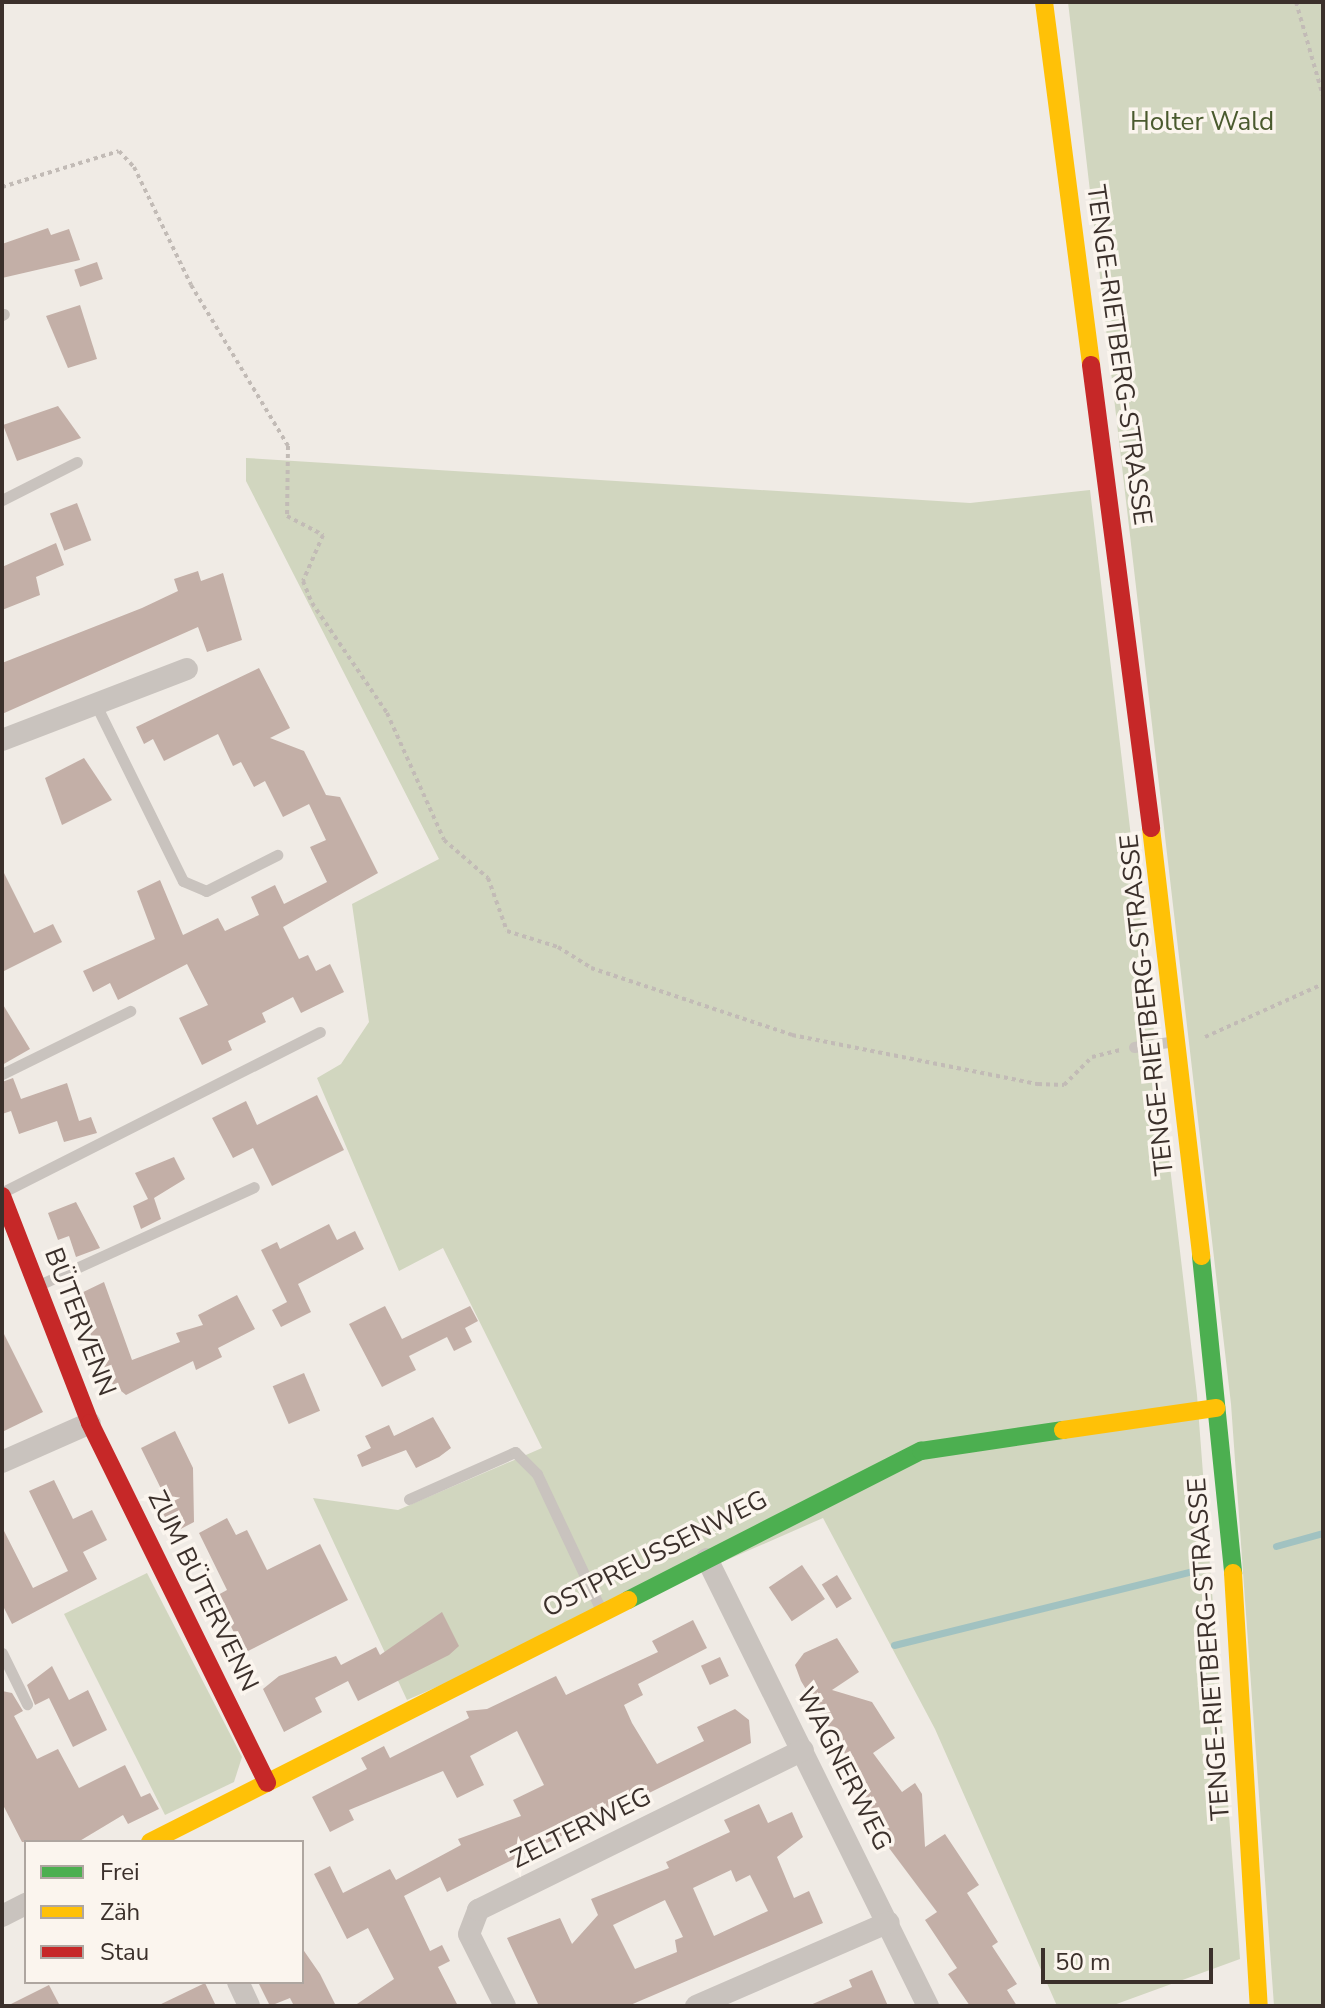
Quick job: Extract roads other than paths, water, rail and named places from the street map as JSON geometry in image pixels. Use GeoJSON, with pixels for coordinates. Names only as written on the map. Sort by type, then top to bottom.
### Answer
{"type":"FeatureCollection","features":[{"type":"Feature","properties":{"kind":"street","name":"TENGE-RIETBERG-STRASSE"},"geometry":{"type":"LineString","coordinates":[[1044,2],[1179,1041],[1216,1408],[1259,2006]]}},
{"type":"Feature","properties":{"kind":"street"},"geometry":{"type":"LineString","coordinates":[[2,740],[187,669]]}},
{"type":"Feature","properties":{"kind":"street","name":"BÜTERVENN"},"geometry":{"type":"LineString","coordinates":[[2,1194],[35,1287],[90,1423],[2,1462]]}},
{"type":"Feature","properties":{"kind":"street","name":"OSTPREUSSENWEG"},"geometry":{"type":"LineString","coordinates":[[164,1839],[267,1783],[921,1451],[1216,1408]]}},
{"type":"Feature","properties":{"kind":"street","name":"ZUM BÜTERVENN"},"geometry":{"type":"LineString","coordinates":[[90,1423],[267,1783]]}},
{"type":"Feature","properties":{"kind":"street","name":"WAGNERWEG"},"geometry":{"type":"LineString","coordinates":[[707,1559],[928,2006]]}},
{"type":"Feature","properties":{"kind":"street","name":"ZELTERWEG"},"geometry":{"type":"LineString","coordinates":[[505,2006],[469,1934],[478,1910],[803,1750]]}},
{"type":"Feature","properties":{"kind":"street"},"geometry":{"type":"LineString","coordinates":[[2,1916],[24,1905]]}},
{"type":"Feature","properties":{"kind":"street"},"geometry":{"type":"LineString","coordinates":[[696,2006],[889,1922]]}},
{"type":"Feature","properties":{"kind":"street"},"geometry":{"type":"LineString","coordinates":[[239,1984],[249,2006]]}},
{"type":"Feature","properties":{"kind":"lane"},"geometry":{"type":"LineString","coordinates":[[2,500],[77,462]]}},
{"type":"Feature","properties":{"kind":"lane"},"geometry":{"type":"LineString","coordinates":[[96,705],[183,881],[206,891],[277,855]]}},
{"type":"Feature","properties":{"kind":"lane"},"geometry":{"type":"LineString","coordinates":[[2,1074],[130,1011]]}},
{"type":"Feature","properties":{"kind":"lane"},"geometry":{"type":"LineString","coordinates":[[2,1194],[320,1032]]}},
{"type":"Feature","properties":{"kind":"lane"},"geometry":{"type":"LineString","coordinates":[[1134,1047],[1179,1041]]}},
{"type":"Feature","properties":{"kind":"lane"},"geometry":{"type":"LineString","coordinates":[[35,1287],[254,1187]]}},
{"type":"Feature","properties":{"kind":"lane"},"geometry":{"type":"LineString","coordinates":[[409,1499],[515,1452],[537,1474],[602,1612]]}},
{"type":"Feature","properties":{"kind":"lane"},"geometry":{"type":"LineString","coordinates":[[2,1653],[27,1704]]}},
{"type":"Feature","properties":{"kind":"waterway"},"geometry":{"type":"LineString","coordinates":[[1276,1546],[1323,1533]]}},
{"type":"Feature","properties":{"kind":"waterway"},"geometry":{"type":"LineString","coordinates":[[894,1645],[1210,1567]]}},
{"type":"Feature","properties":{"kind":"park label","name":"Holter Wald"},"geometry":{"type":"Point","coordinates":[1202,122]}}]}
